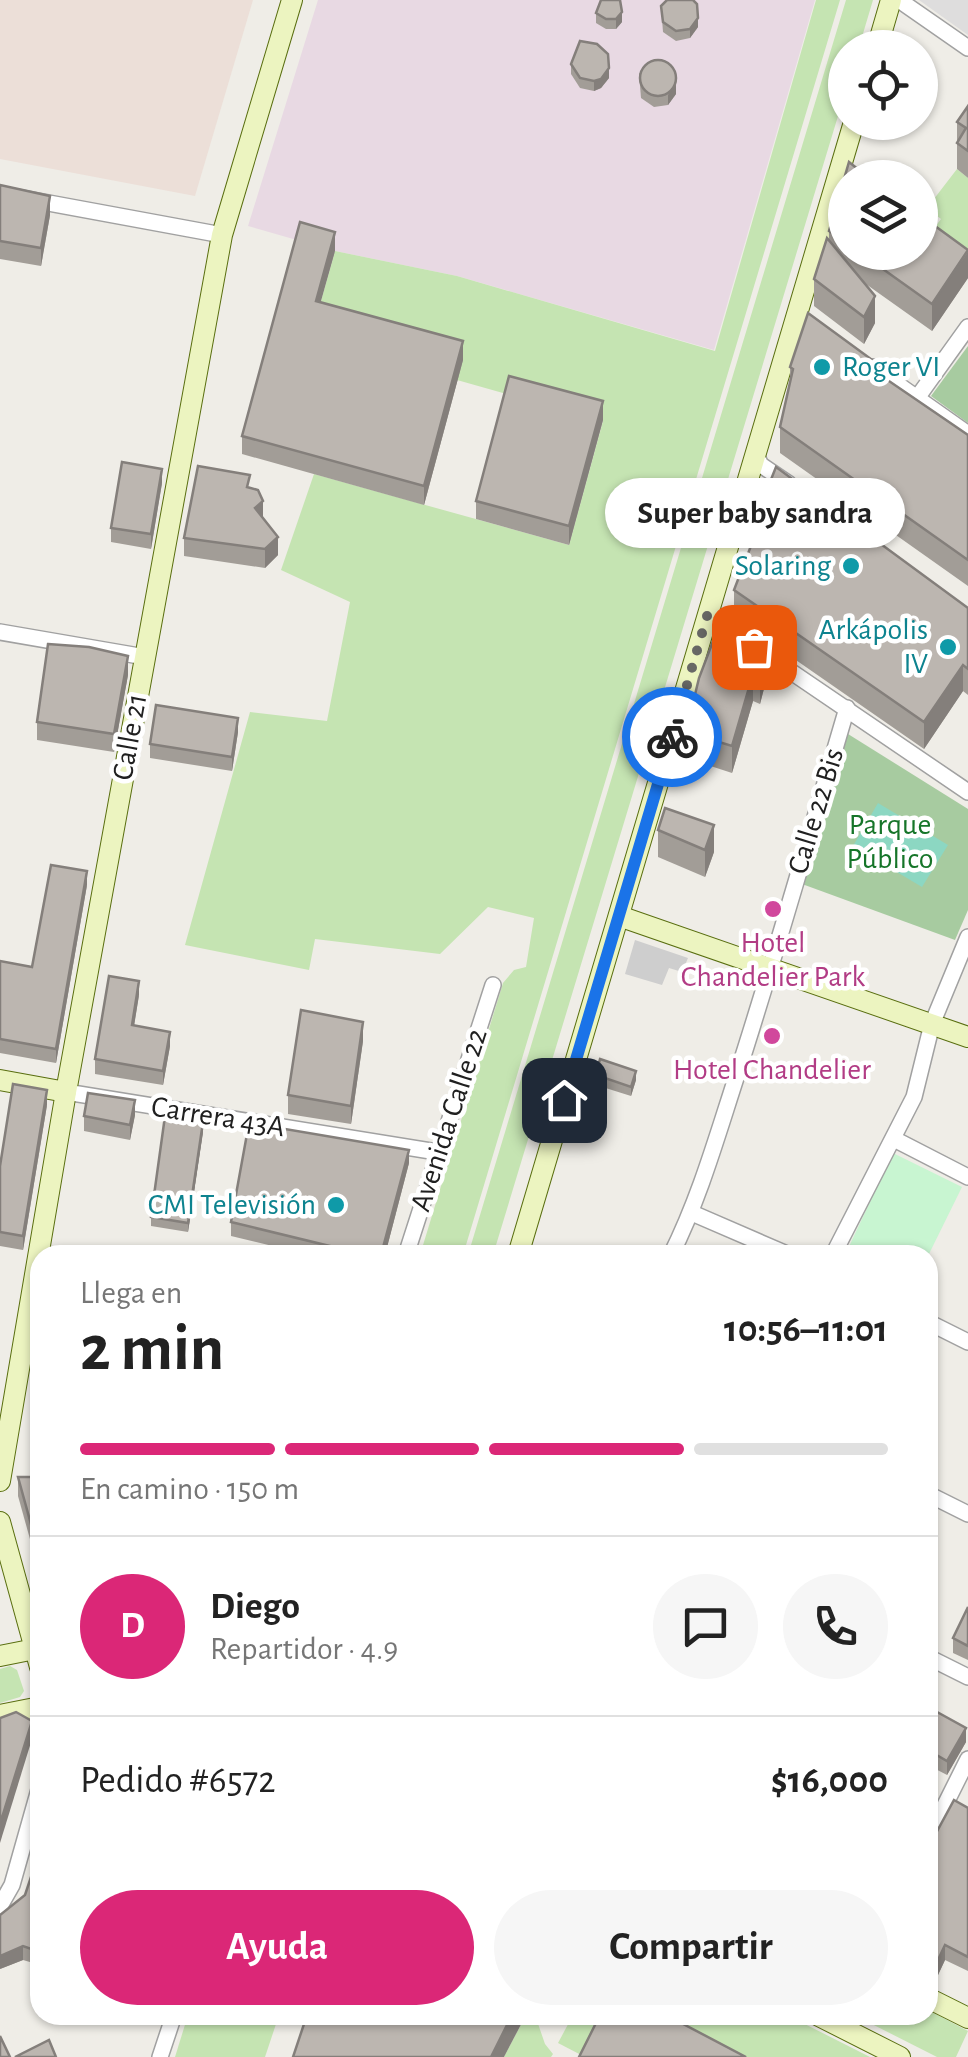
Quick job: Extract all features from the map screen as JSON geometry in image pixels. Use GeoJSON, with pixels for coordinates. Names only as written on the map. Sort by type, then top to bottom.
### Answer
{"type":"FeatureCollection","features":[{"type":"Feature","properties":{"kind":"street","name":"Calle 21"},"geometry":{"type":"LineString","coordinates":[[40,1245],[222,235],[292,0]]}},
{"type":"Feature","properties":{"kind":"street"},"geometry":{"type":"LineString","coordinates":[[882,30],[891,0]]}},
{"type":"Feature","properties":{"kind":"street"},"geometry":{"type":"LineString","coordinates":[[900,0],[968,48]]}},
{"type":"Feature","properties":{"kind":"street"},"geometry":{"type":"LineString","coordinates":[[521,1245],[620,916],[715,621],[755,453],[802,318],[849,140]]}},
{"type":"Feature","properties":{"kind":"street"},"geometry":{"type":"LineString","coordinates":[[0,194],[222,235]]}},
{"type":"Feature","properties":{"kind":"street"},"geometry":{"type":"LineString","coordinates":[[917,398],[968,327]]}},
{"type":"Feature","properties":{"kind":"street"},"geometry":{"type":"LineString","coordinates":[[856,355],[968,434]]}},
{"type":"Feature","properties":{"kind":"street"},"geometry":{"type":"LineString","coordinates":[[755,453],[761,464],[798,490]]}},
{"type":"Feature","properties":{"kind":"street"},"geometry":{"type":"LineString","coordinates":[[0,632],[145,658]]}},
{"type":"Feature","properties":{"kind":"street"},"geometry":{"type":"LineString","coordinates":[[738,636],[968,792]]}},
{"type":"Feature","properties":{"kind":"street","name":"Calle 22 Bis"},"geometry":{"type":"LineString","coordinates":[[676,1245],[692,1213],[772,968],[847,708]]}},
{"type":"Feature","properties":{"kind":"street"},"geometry":{"type":"LineString","coordinates":[[620,916],[968,1037]]}},
{"type":"Feature","properties":{"kind":"street"},"geometry":{"type":"LineString","coordinates":[[838,1245],[914,1097],[932,1024],[968,937]]}},
{"type":"Feature","properties":{"kind":"street","name":"Avenida Calle 22"},"geometry":{"type":"LineString","coordinates":[[409,1245],[494,984]]}},
{"type":"Feature","properties":{"kind":"street","name":"Carrera 43A"},"geometry":{"type":"LineString","coordinates":[[0,1080],[437,1152]]}},
{"type":"Feature","properties":{"kind":"street"},"geometry":{"type":"LineString","coordinates":[[894,1139],[968,1177]]}},
{"type":"Feature","properties":{"kind":"street"},"geometry":{"type":"LineString","coordinates":[[692,1213],[766,1245]]}},
{"type":"Feature","properties":{"kind":"street","name":"Calle 21"},"geometry":{"type":"LineString","coordinates":[[0,1482],[30,1305]]}},
{"type":"Feature","properties":{"kind":"street"},"geometry":{"type":"LineString","coordinates":[[938,1327],[968,1342]]}},
{"type":"Feature","properties":{"kind":"street"},"geometry":{"type":"LineString","coordinates":[[938,1499],[968,1514]]}},
{"type":"Feature","properties":{"kind":"street"},"geometry":{"type":"LineString","coordinates":[[0,1522],[9,1565],[30,1627]]}},
{"type":"Feature","properties":{"kind":"street"},"geometry":{"type":"LineString","coordinates":[[0,1656],[30,1654]]}},
{"type":"Feature","properties":{"kind":"street"},"geometry":{"type":"LineString","coordinates":[[938,1662],[968,1677]]}},
{"type":"Feature","properties":{"kind":"street"},"geometry":{"type":"LineString","coordinates":[[0,1716],[30,1709]]}},
{"type":"Feature","properties":{"kind":"street"},"geometry":{"type":"LineString","coordinates":[[938,1814],[968,1759]]}},
{"type":"Feature","properties":{"kind":"street"},"geometry":{"type":"LineString","coordinates":[[0,1906],[12,1884],[30,1821]]}},
{"type":"Feature","properties":{"kind":"street"},"geometry":{"type":"LineString","coordinates":[[938,2003],[968,2018]]}},
{"type":"Feature","properties":{"kind":"street"},"geometry":{"type":"LineString","coordinates":[[160,2057],[171,2025]]}},
{"type":"Feature","properties":{"kind":"street"},"geometry":{"type":"LineString","coordinates":[[837,2025],[900,2057]]}},
{"type":"Feature","properties":{"kind":"shaded area"},"geometry":{"type":"Polygon","coordinates":[[[0,0],[253,0],[195,196],[0,159],[0,0]]]}},
{"type":"Feature","properties":{"kind":"shaded area"},"geometry":{"type":"Polygon","coordinates":[[[318,0],[815,0],[714,350],[457,276],[335,251],[248,226],[318,0]]]}},
{"type":"Feature","properties":{"kind":"shaded area"},"geometry":{"type":"Polygon","coordinates":[[[919,0],[968,0],[968,35],[919,0]]]}},
{"type":"Feature","properties":{"kind":"shaded area"},"geometry":{"type":"Polygon","coordinates":[[[635,940],[688,958],[682,972],[669,968],[662,985],[625,974],[635,940]]]}},
{"type":"Feature","properties":{"kind":"green space"},"geometry":{"type":"Polygon","coordinates":[[[816,0],[840,0],[466,1245],[423,1245],[503,983],[514,970],[526,967],[534,918],[488,907],[440,954],[315,939],[309,970],[185,945],[250,712],[327,721],[350,602],[281,570],[314,474],[569,545],[603,421],[457,380],[462,361],[316,319],[335,251],[457,276],[715,351],[816,0]]]}},
{"type":"Feature","properties":{"kind":"green space"},"geometry":{"type":"Polygon","coordinates":[[[846,0],[873,0],[864,30],[837,30],[846,0]]]}},
{"type":"Feature","properties":{"kind":"green space"},"geometry":{"type":"Polygon","coordinates":[[[828,60],[831,140],[496,1245],[471,1245],[828,60]]]}},
{"type":"Feature","properties":{"kind":"green space"},"geometry":{"type":"Polygon","coordinates":[[[957,169],[968,178],[968,267],[938,251],[938,194],[957,169]]]}},
{"type":"Feature","properties":{"kind":"green space"},"geometry":{"type":"Polygon","coordinates":[[[968,346],[968,423],[931,396],[968,346]]]}},
{"type":"Feature","properties":{"kind":"green space","name":"Parque Público"},"geometry":{"type":"Polygon","coordinates":[[[848,734],[968,809],[968,910],[955,940],[802,884],[848,734]]]}},
{"type":"Feature","properties":{"kind":"green space"},"geometry":{"type":"Polygon","coordinates":[[[878,803],[948,845],[922,887],[853,846],[878,803]]]}},
{"type":"Feature","properties":{"kind":"green space"},"geometry":{"type":"Polygon","coordinates":[[[893,1153],[962,1187],[933,1245],[850,1245],[893,1153]]]}},
{"type":"Feature","properties":{"kind":"green space"},"geometry":{"type":"Polygon","coordinates":[[[10,1666],[17,1670],[24,1691],[20,1697],[0,1703],[0,1669],[10,1666]]]}},
{"type":"Feature","properties":{"kind":"green space"},"geometry":{"type":"Polygon","coordinates":[[[938,2015],[968,2031],[956,2057],[937,2057],[874,2025],[938,2025],[938,2015]]]}},
{"type":"Feature","properties":{"kind":"green space"},"geometry":{"type":"Polygon","coordinates":[[[185,2025],[276,2025],[265,2057],[175,2057],[185,2025]]]}},
{"type":"Feature","properties":{"kind":"green space"},"geometry":{"type":"Polygon","coordinates":[[[521,2025],[538,2025],[553,2054],[551,2057],[504,2057],[521,2025]]]}},
{"type":"Feature","properties":{"kind":"green space"},"geometry":{"type":"Polygon","coordinates":[[[568,2025],[607,2025],[585,2057],[558,2043],[568,2025]]]}},
{"type":"Feature","properties":{"kind":"green space"},"geometry":{"type":"Polygon","coordinates":[[[635,2025],[807,2025],[870,2057],[696,2057],[635,2025]]]}},
{"type":"Feature","properties":{"kind":"building"},"geometry":{"type":"Polygon","coordinates":[[[601,0],[620,0],[622,12],[616,19],[596,13],[601,0]]]}},
{"type":"Feature","properties":{"kind":"building"},"geometry":{"type":"Polygon","coordinates":[[[667,0],[693,0],[697,4],[698,18],[690,29],[676,31],[663,22],[661,6],[667,0]]]}},
{"type":"Feature","properties":{"kind":"building"},"geometry":{"type":"Polygon","coordinates":[[[580,41],[597,44],[608,54],[609,68],[601,79],[580,78],[571,64],[580,41]]]}},
{"type":"Feature","properties":{"kind":"building"},"geometry":{"type":"Polygon","coordinates":[[[658,60],[671,65],[676,78],[671,91],[658,96],[645,91],[640,78],[645,65],[658,60]]]}},
{"type":"Feature","properties":{"kind":"building"},"geometry":{"type":"Polygon","coordinates":[[[968,106],[968,151],[957,143],[966,128],[957,122],[968,106]]]}},
{"type":"Feature","properties":{"kind":"building"},"geometry":{"type":"Polygon","coordinates":[[[0,185],[50,196],[41,248],[0,241],[0,185]]]}},
{"type":"Feature","properties":{"kind":"building"},"geometry":{"type":"Polygon","coordinates":[[[300,222],[335,232],[316,301],[463,341],[424,486],[242,436],[300,222]]]}},
{"type":"Feature","properties":{"kind":"building"},"geometry":{"type":"Polygon","coordinates":[[[938,228],[968,250],[932,304],[884,270],[938,270],[938,228]]]}},
{"type":"Feature","properties":{"kind":"building"},"geometry":{"type":"Polygon","coordinates":[[[827,238],[828,270],[853,270],[875,296],[864,317],[814,279],[827,238]]]}},
{"type":"Feature","properties":{"kind":"building"},"geometry":{"type":"Polygon","coordinates":[[[808,313],[890,373],[886,379],[968,435],[968,560],[780,427],[793,369],[790,367],[808,313]]]}},
{"type":"Feature","properties":{"kind":"building"},"geometry":{"type":"Polygon","coordinates":[[[509,376],[603,401],[569,526],[476,501],[509,376]]]}},
{"type":"Feature","properties":{"kind":"building"},"geometry":{"type":"Polygon","coordinates":[[[122,462],[162,469],[151,534],[111,528],[122,462]]]}},
{"type":"Feature","properties":{"kind":"building"},"geometry":{"type":"Polygon","coordinates":[[[198,466],[250,475],[247,487],[258,490],[263,501],[255,508],[278,537],[265,549],[184,538],[198,466]]]}},
{"type":"Feature","properties":{"kind":"building"},"geometry":{"type":"Polygon","coordinates":[[[776,467],[968,608],[968,669],[963,665],[924,722],[734,590],[759,525],[754,522],[776,467]]]}},
{"type":"Feature","properties":{"kind":"building"},"geometry":{"type":"Polygon","coordinates":[[[721,620],[768,647],[760,677],[753,674],[732,746],[686,732],[699,678],[721,620]]]}},
{"type":"Feature","properties":{"kind":"building"},"geometry":{"type":"Polygon","coordinates":[[[48,644],[89,647],[128,656],[114,734],[37,722],[48,644]]]}},
{"type":"Feature","properties":{"kind":"building"},"geometry":{"type":"Polygon","coordinates":[[[156,705],[238,718],[232,757],[150,744],[156,705]]]}},
{"type":"Feature","properties":{"kind":"building"},"geometry":{"type":"Polygon","coordinates":[[[665,808],[714,825],[705,850],[658,830],[665,808]]]}},
{"type":"Feature","properties":{"kind":"building"},"geometry":{"type":"Polygon","coordinates":[[[51,865],[87,871],[56,1049],[0,1039],[0,961],[32,967],[51,865]]]}},
{"type":"Feature","properties":{"kind":"building"},"geometry":{"type":"Polygon","coordinates":[[[109,976],[139,981],[132,1025],[170,1032],[163,1071],[95,1059],[109,976]]]}},
{"type":"Feature","properties":{"kind":"building"},"geometry":{"type":"Polygon","coordinates":[[[301,1010],[363,1022],[351,1106],[288,1095],[301,1010]]]}},
{"type":"Feature","properties":{"kind":"building"},"geometry":{"type":"Polygon","coordinates":[[[600,1059],[636,1071],[631,1087],[596,1075],[600,1059]]]}},
{"type":"Feature","properties":{"kind":"building"},"geometry":{"type":"Polygon","coordinates":[[[13,1084],[47,1090],[23,1236],[0,1232],[0,1166],[13,1084]]]}},
{"type":"Feature","properties":{"kind":"building"},"geometry":{"type":"Polygon","coordinates":[[[88,1093],[135,1100],[130,1125],[84,1116],[88,1093]]]}},
{"type":"Feature","properties":{"kind":"building"},"geometry":{"type":"Polygon","coordinates":[[[165,1116],[203,1122],[188,1223],[151,1217],[165,1116]]]}},
{"type":"Feature","properties":{"kind":"building","name":"CMI Televisión"},"geometry":{"type":"Polygon","coordinates":[[[249,1123],[409,1150],[384,1245],[326,1245],[231,1222],[249,1123]]]}},
{"type":"Feature","properties":{"kind":"building"},"geometry":{"type":"Polygon","coordinates":[[[18,1477],[30,1477],[30,1521],[18,1477]]]}},
{"type":"Feature","properties":{"kind":"building"},"geometry":{"type":"Polygon","coordinates":[[[968,1607],[968,1646],[953,1638],[968,1607]]]}},
{"type":"Feature","properties":{"kind":"building"},"geometry":{"type":"Polygon","coordinates":[[[16,1712],[30,1720],[30,1727],[0,1824],[0,1718],[16,1712]]]}},
{"type":"Feature","properties":{"kind":"building"},"geometry":{"type":"Polygon","coordinates":[[[938,1713],[966,1728],[947,1761],[938,1756],[938,1713]]]}},
{"type":"Feature","properties":{"kind":"building"},"geometry":{"type":"Polygon","coordinates":[[[954,1800],[968,1808],[968,1957],[945,1945],[938,1960],[938,1830],[954,1800]]]}},
{"type":"Feature","properties":{"kind":"building"},"geometry":{"type":"Polygon","coordinates":[[[30,1880],[30,1948],[23,1946],[0,1956],[0,1915],[25,1895],[30,1880]]]}},
{"type":"Feature","properties":{"kind":"building"},"geometry":{"type":"Polygon","coordinates":[[[304,2025],[507,2025],[491,2057],[293,2057],[304,2025]]]}},
{"type":"Feature","properties":{"kind":"building"},"geometry":{"type":"Polygon","coordinates":[[[595,2025],[685,2025],[746,2057],[579,2057],[595,2025]]]}},
{"type":"Feature","properties":{"kind":"building"},"geometry":{"type":"Polygon","coordinates":[[[0,2036],[10,2057],[0,2057],[0,2036]]]}},
{"type":"Feature","properties":{"kind":"building"},"geometry":{"type":"Polygon","coordinates":[[[49,2040],[56,2057],[15,2057],[49,2040]]]}},
{"type":"Feature","properties":{"kind":"way so far"},"geometry":{"type":"LineString","coordinates":[[672,737],[707,616],[754,647]]}},
{"type":"Feature","properties":{"kind":"place","name":"Roger VI"},"geometry":{"type":"Point","coordinates":[822,367]}},
{"type":"Feature","properties":{"kind":"place","name":"Solaring"},"geometry":{"type":"Point","coordinates":[851,566]}},
{"type":"Feature","properties":{"kind":"place","name":"Super baby sandra"},"geometry":{"type":"Point","coordinates":[754,647]}},
{"type":"Feature","properties":{"kind":"place","name":"Arkápolis IV"},"geometry":{"type":"Point","coordinates":[948,647]}},
{"type":"Feature","properties":{"kind":"place","name":"Hotel Chandelier Park"},"geometry":{"type":"Point","coordinates":[773,909]}},
{"type":"Feature","properties":{"kind":"place","name":"Hotel Chandelier"},"geometry":{"type":"Point","coordinates":[772,1036]}},
{"type":"Feature","properties":{"kind":"place","name":"CMI Televisión"},"geometry":{"type":"Point","coordinates":[336,1205]}},
{"type":"Feature","properties":{"kind":"route"},"geometry":{"type":"LineString","coordinates":[[564,1100],[672,737]]}}]}
